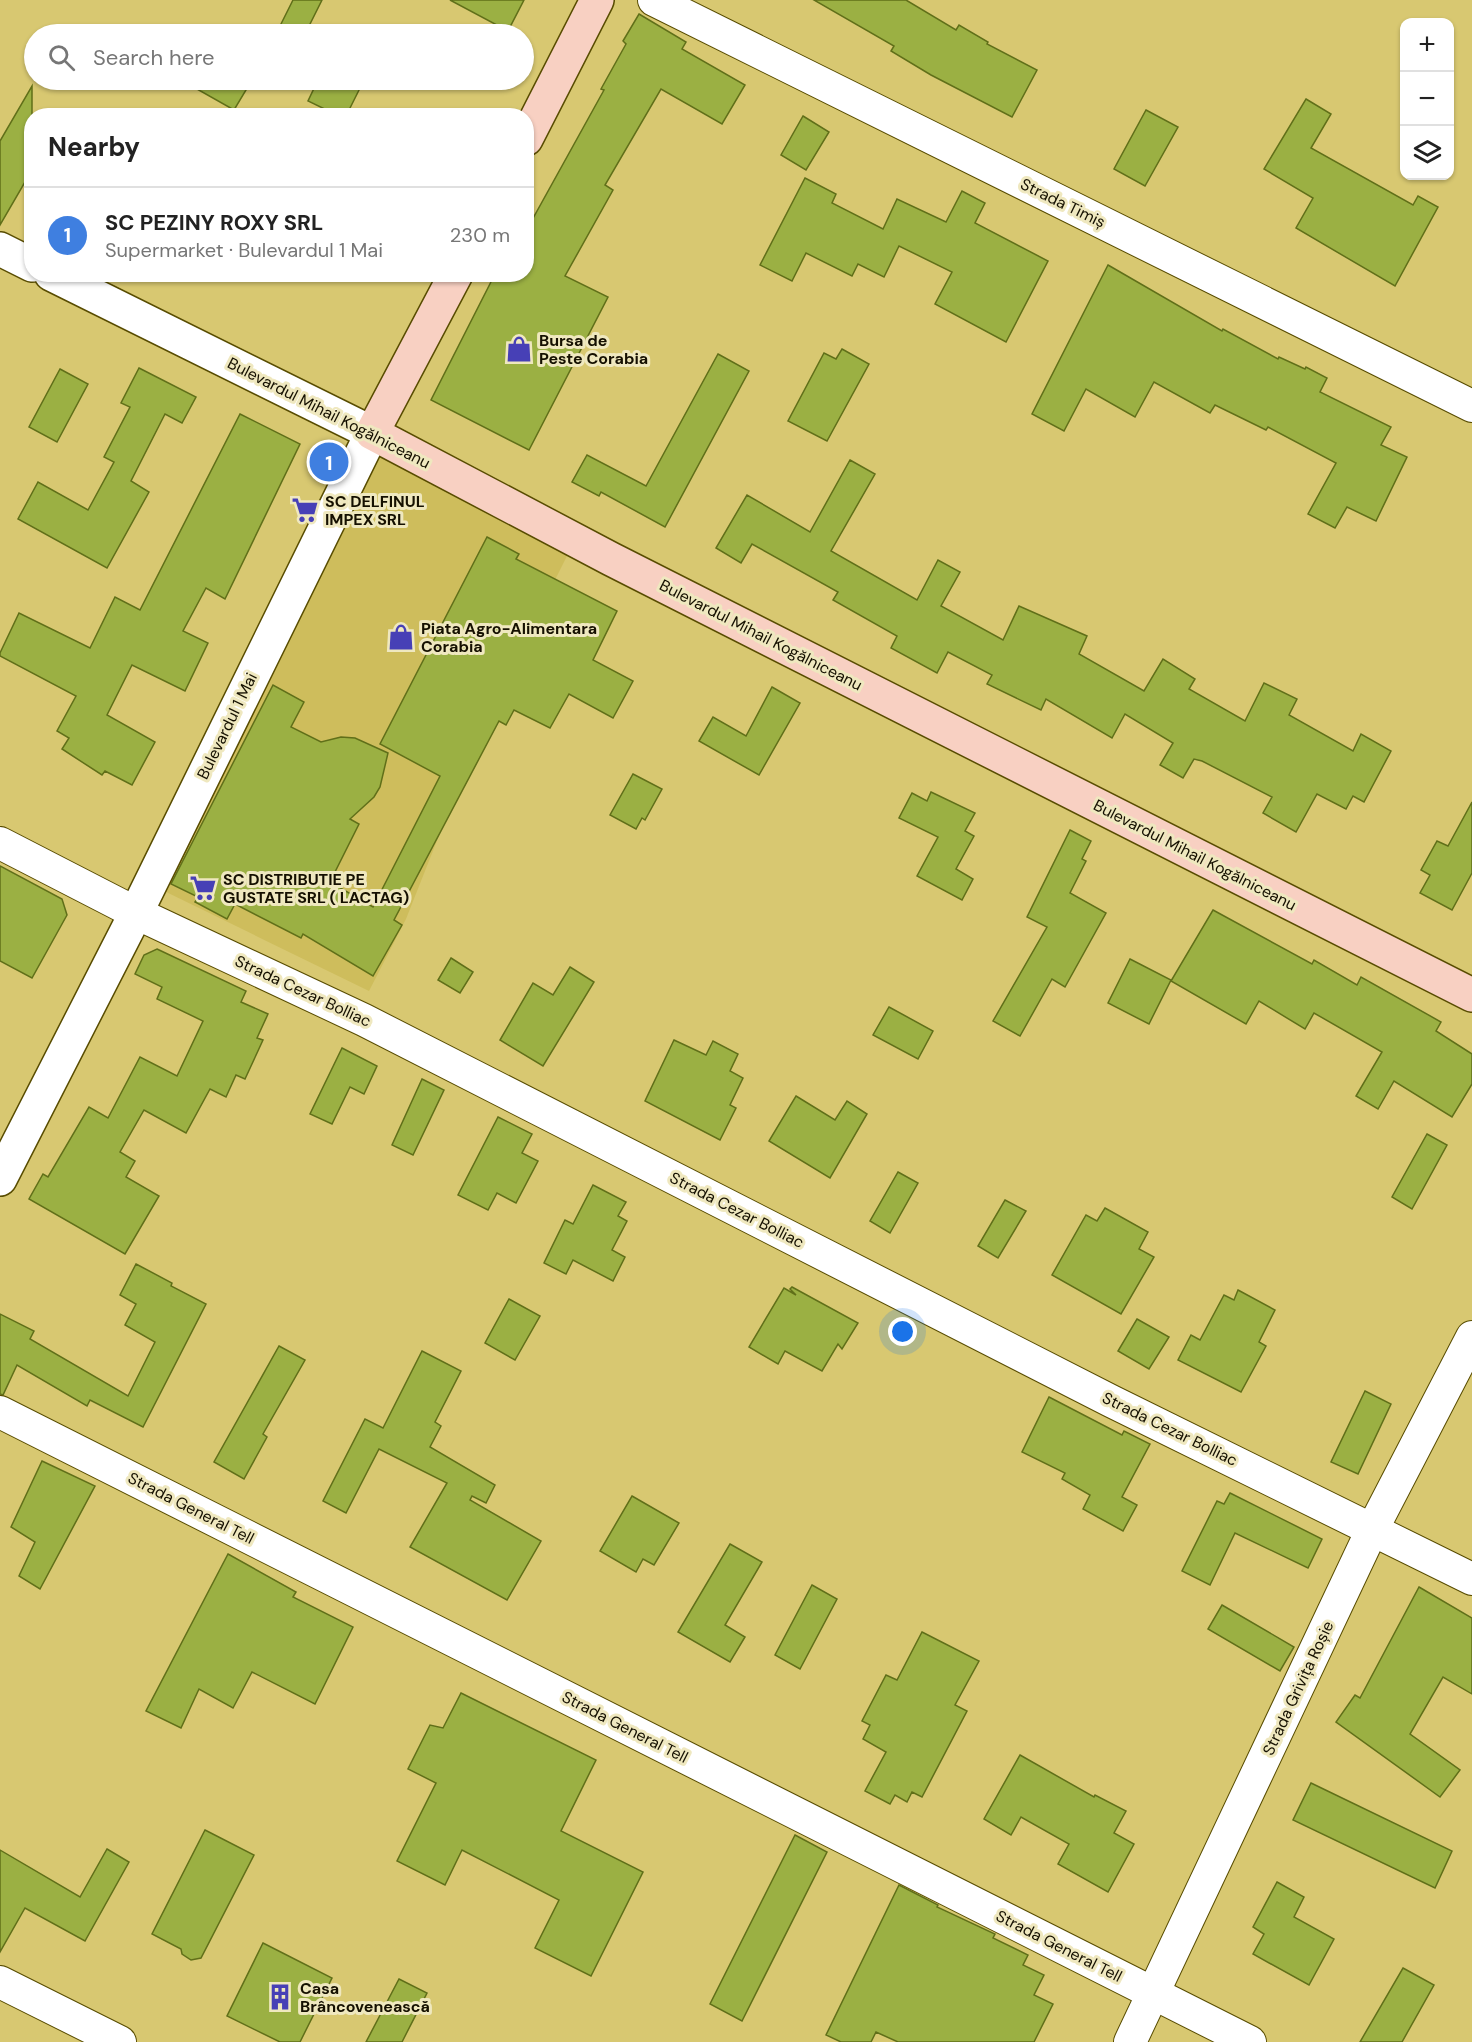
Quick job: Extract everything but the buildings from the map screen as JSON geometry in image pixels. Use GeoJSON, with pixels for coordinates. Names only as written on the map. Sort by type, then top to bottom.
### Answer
{"type":"FeatureCollection","features":[{"type":"Feature","properties":{"kind":"main road"},"geometry":{"type":"LineString","coordinates":[[534,123],[597,0]]}},
{"type":"Feature","properties":{"kind":"main road","name":"Bulevardul 1 Mai"},"geometry":{"type":"LineString","coordinates":[[372,433],[452,282]]}},
{"type":"Feature","properties":{"kind":"main road","name":"Bulevardul Mihail Kogălniceanu"},"geometry":{"type":"LineString","coordinates":[[372,433],[622,564],[1472,995]]}},
{"type":"Feature","properties":{"kind":"street","name":"Strada Timiș"},"geometry":{"type":"LineString","coordinates":[[654,0],[1472,406]]}},
{"type":"Feature","properties":{"kind":"street"},"geometry":{"type":"LineString","coordinates":[[0,249],[24,261]]}},
{"type":"Feature","properties":{"kind":"street","name":"Bulevardul Mihail Kogălniceanu"},"geometry":{"type":"LineString","coordinates":[[67,282],[372,433]]}},
{"type":"Feature","properties":{"kind":"street","name":"Bulevardul 1 Mai"},"geometry":{"type":"LineString","coordinates":[[0,1179],[136,913],[372,433]]}},
{"type":"Feature","properties":{"kind":"street","name":"Strada Cezar Bolliac"},"geometry":{"type":"LineString","coordinates":[[0,843],[136,913],[364,1020],[1111,1401],[1373,1528],[1472,1579]]}},
{"type":"Feature","properties":{"kind":"street","name":"Strada Grivița Roșie"},"geometry":{"type":"LineString","coordinates":[[1130,2042],[1155,1994],[1373,1528],[1472,1337]]}},
{"type":"Feature","properties":{"kind":"street","name":"Strada General Tell"},"geometry":{"type":"LineString","coordinates":[[0,1412],[1250,2042]]}},
{"type":"Feature","properties":{"kind":"street"},"geometry":{"type":"LineString","coordinates":[[0,1982],[120,2042]]}},
{"type":"Feature","properties":{"kind":"shaded area","name":"Piata Agro-Alimentara Corabia"},"geometry":{"type":"Polygon","coordinates":[[[372,433],[569,552],[484,722],[406,919],[369,991],[160,889],[372,433]]]}},
{"type":"Feature","properties":{"kind":"place","name":"Bursa de Peste Corabia"},"geometry":{"type":"Point","coordinates":[519,349]}},
{"type":"Feature","properties":{"kind":"place","name":"SC PEZINY ROXY SRL"},"geometry":{"type":"Point","coordinates":[329,462]}},
{"type":"Feature","properties":{"kind":"place","name":"SC DELFINUL IMPEX SRL"},"geometry":{"type":"Point","coordinates":[305,510]}},
{"type":"Feature","properties":{"kind":"place","name":"Piata Agro-Alimentara Corabia"},"geometry":{"type":"Point","coordinates":[401,637]}},
{"type":"Feature","properties":{"kind":"place","name":"SC DISTRIBUTIE PE GUSTATE SRL ( LACTAG)"},"geometry":{"type":"Point","coordinates":[203,888]}},
{"type":"Feature","properties":{"kind":"place","name":"Casa Brâncovenească"},"geometry":{"type":"Point","coordinates":[280,1997]}}]}
